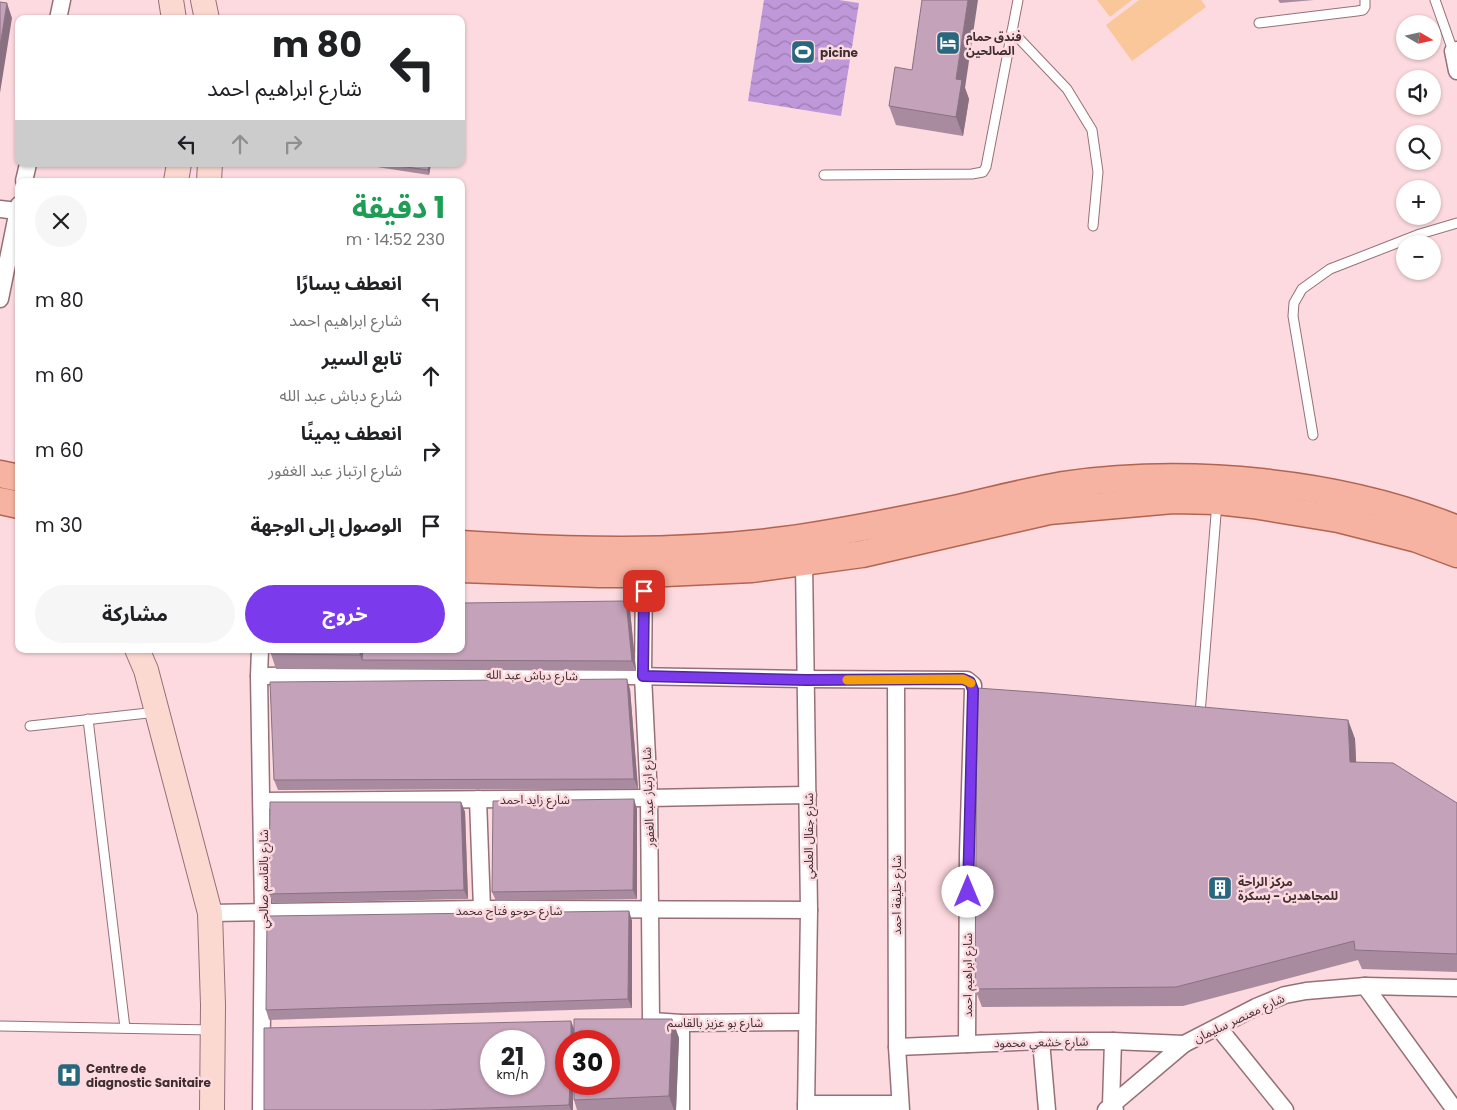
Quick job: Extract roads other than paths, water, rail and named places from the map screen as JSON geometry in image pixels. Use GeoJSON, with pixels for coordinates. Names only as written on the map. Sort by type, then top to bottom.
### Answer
{"type":"FeatureCollection","features":[{"type":"Feature","properties":{"kind":"main road"},"geometry":{"type":"LineString","coordinates":[[0,474],[15,477]]}},
{"type":"Feature","properties":{"kind":"main road"},"geometry":{"type":"LineString","coordinates":[[465,544],[682,550],[756,543],[870,526],[1061,486],[1141,478],[1205,478],[1312,490],[1386,506],[1457,529]]}},
{"type":"Feature","properties":{"kind":"main road"},"geometry":{"type":"LineString","coordinates":[[465,569],[644,574],[752,569],[862,554],[1049,512],[1173,500],[1217,501],[1253,505],[1338,519],[1417,539],[1457,554]]}},
{"type":"Feature","properties":{"kind":"main road"},"geometry":{"type":"LineString","coordinates":[[0,501],[15,504]]}},
{"type":"Feature","properties":{"kind":"street"},"geometry":{"type":"LineString","coordinates":[[59,15],[62,0]]}},
{"type":"Feature","properties":{"kind":"street"},"geometry":{"type":"LineString","coordinates":[[171,0],[173,15]]}},
{"type":"Feature","properties":{"kind":"street"},"geometry":{"type":"LineString","coordinates":[[203,0],[206,15]]}},
{"type":"Feature","properties":{"kind":"street"},"geometry":{"type":"LineString","coordinates":[[1455,50],[1457,71]]}},
{"type":"Feature","properties":{"kind":"street"},"geometry":{"type":"LineString","coordinates":[[0,209],[15,208]]}},
{"type":"Feature","properties":{"kind":"street"},"geometry":{"type":"LineString","coordinates":[[0,299],[15,223]]}},
{"type":"Feature","properties":{"kind":"street","name":"شارع جفال العلمي"},"geometry":{"type":"LineString","coordinates":[[804,562],[809,910],[806,1107]]}},
{"type":"Feature","properties":{"kind":"street","name":"شارع ارتباز عبد الغفور"},"geometry":{"type":"LineString","coordinates":[[644,574],[643,676],[649,798],[651,1021]]}},
{"type":"Feature","properties":{"kind":"street","name":"شارع بالقاسم صالحي"},"geometry":{"type":"LineString","coordinates":[[260,653],[263,912],[268,1028],[261,1110]]}},
{"type":"Feature","properties":{"kind":"street"},"geometry":{"type":"LineString","coordinates":[[143,656],[210,913],[213,1030],[212,1110]]}},
{"type":"Feature","properties":{"kind":"street","name":"شارع دباش عبد الله"},"geometry":{"type":"LineString","coordinates":[[259,676],[503,674],[806,680]]}},
{"type":"Feature","properties":{"kind":"street","name":"شارع ابراهيم احمد"},"geometry":{"type":"LineString","coordinates":[[806,680],[963,679],[972,685],[968,854],[967,1044]]}},
{"type":"Feature","properties":{"kind":"street","name":"شارع خليفة احمد"},"geometry":{"type":"LineString","coordinates":[[896,680],[897,1047],[901,1107]]}},
{"type":"Feature","properties":{"kind":"street","name":"شارع زايد احمد"},"geometry":{"type":"LineString","coordinates":[[262,801],[808,795]]}},
{"type":"Feature","properties":{"kind":"street"},"geometry":{"type":"LineString","coordinates":[[478,799],[482,909]]}},
{"type":"Feature","properties":{"kind":"street","name":"شارع حوحو فتاح محمد"},"geometry":{"type":"LineString","coordinates":[[210,913],[482,909],[809,910]]}},
{"type":"Feature","properties":{"kind":"street"},"geometry":{"type":"LineString","coordinates":[[1365,986],[1455,1110]]}},
{"type":"Feature","properties":{"kind":"street","name":"شارع معنصر سليمان"},"geometry":{"type":"LineString","coordinates":[[1111,1108],[1184,1044],[1256,1007],[1285,995],[1306,991],[1365,986],[1457,988]]}},
{"type":"Feature","properties":{"kind":"street","name":"شارع بو عزيز بالقاسم"},"geometry":{"type":"LineString","coordinates":[[631,1021],[681,1023],[807,1022]]}},
{"type":"Feature","properties":{"kind":"street"},"geometry":{"type":"LineString","coordinates":[[681,1023],[681,1110]]}},
{"type":"Feature","properties":{"kind":"street"},"geometry":{"type":"LineString","coordinates":[[1218,1028],[1284,1110]]}},
{"type":"Feature","properties":{"kind":"street"},"geometry":{"type":"LineString","coordinates":[[1041,1040],[1047,1110]]}},
{"type":"Feature","properties":{"kind":"street","name":"شارع خشعي محمود"},"geometry":{"type":"LineString","coordinates":[[897,1047],[1041,1040],[1184,1044]]}},
{"type":"Feature","properties":{"kind":"street"},"geometry":{"type":"LineString","coordinates":[[1111,1108],[1113,1041]]}},
{"type":"Feature","properties":{"kind":"street"},"geometry":{"type":"LineString","coordinates":[[806,1107],[901,1107]]}},
{"type":"Feature","properties":{"kind":"lane"},"geometry":{"type":"LineString","coordinates":[[824,175],[972,174],[983,172],[986,167],[1018,0]]}},
{"type":"Feature","properties":{"kind":"lane"},"geometry":{"type":"LineString","coordinates":[[1258,23],[1363,10],[1366,7],[1365,0]]}},
{"type":"Feature","properties":{"kind":"lane"},"geometry":{"type":"LineString","coordinates":[[1435,0],[1455,50]]}},
{"type":"Feature","properties":{"kind":"lane"},"geometry":{"type":"LineString","coordinates":[[1012,31],[1067,89],[1092,130],[1098,172],[1093,226]]}},
{"type":"Feature","properties":{"kind":"lane"},"geometry":{"type":"LineString","coordinates":[[1313,435],[1293,316],[1294,303],[1302,289],[1330,269],[1420,234],[1457,222]]}},
{"type":"Feature","properties":{"kind":"lane"},"geometry":{"type":"LineString","coordinates":[[1200,714],[1217,501]]}},
{"type":"Feature","properties":{"kind":"lane"},"geometry":{"type":"LineString","coordinates":[[30,726],[157,712]]}},
{"type":"Feature","properties":{"kind":"lane"},"geometry":{"type":"LineString","coordinates":[[88,720],[125,1028]]}},
{"type":"Feature","properties":{"kind":"lane"},"geometry":{"type":"LineString","coordinates":[[0,1026],[213,1030]]}},
{"type":"Feature","properties":{"kind":"water","name":"picine"},"geometry":{"type":"Polygon","coordinates":[[[764,0],[839,0],[859,3],[841,116],[748,101],[764,0]]]}},
{"type":"Feature","properties":{"kind":"place","name":"فندق حمام الصالحين"},"geometry":{"type":"Point","coordinates":[948,43]}},
{"type":"Feature","properties":{"kind":"place","name":"picine"},"geometry":{"type":"Point","coordinates":[803,52]}},
{"type":"Feature","properties":{"kind":"place","name":"مركز الراحة للمجاهدين - بسكرة"},"geometry":{"type":"Point","coordinates":[1220,888]}},
{"type":"Feature","properties":{"kind":"place","name":"Centre de diagnostic Sanitaire"},"geometry":{"type":"Point","coordinates":[69,1075]}}]}
